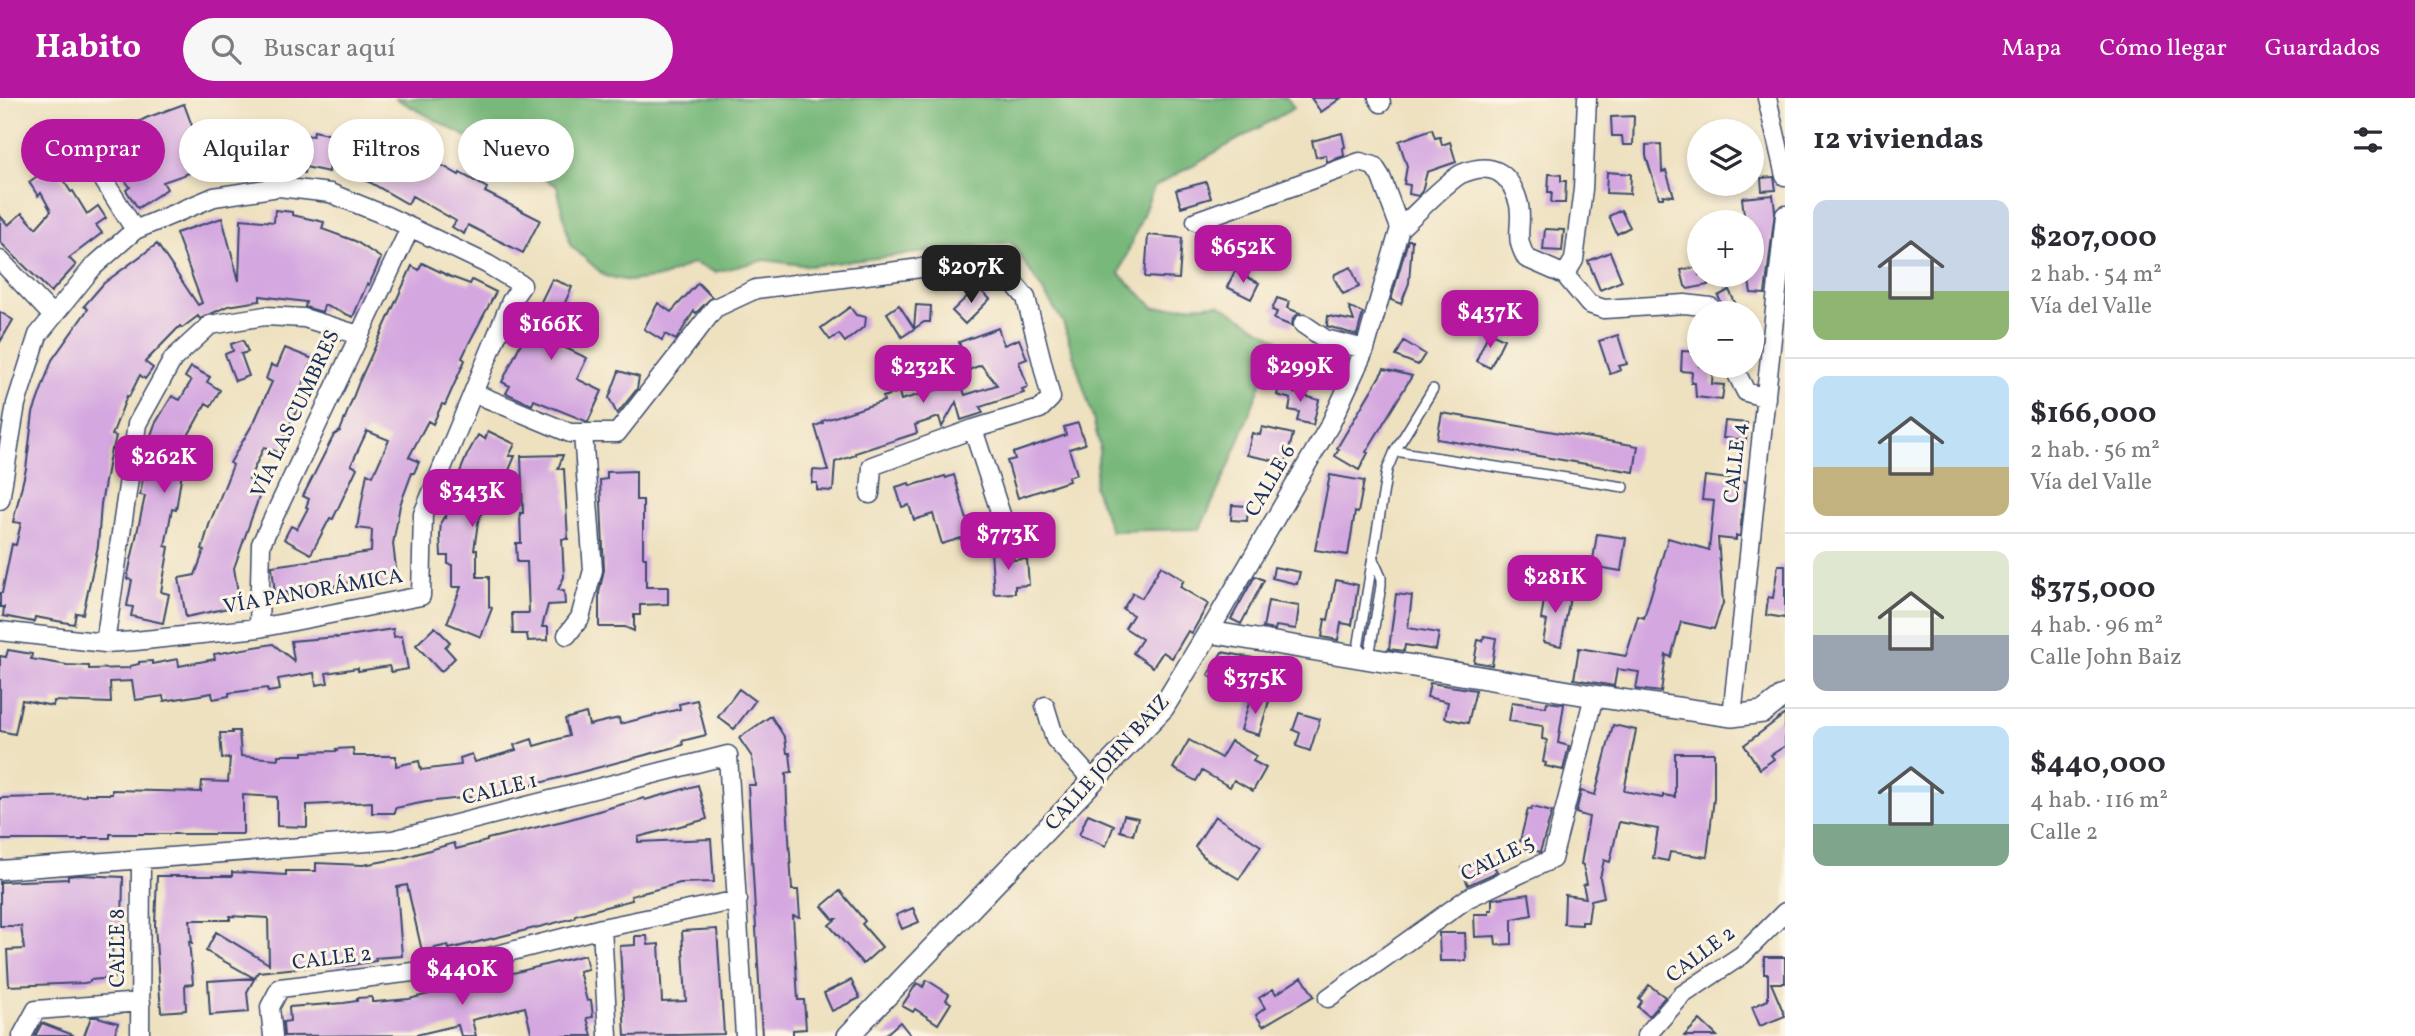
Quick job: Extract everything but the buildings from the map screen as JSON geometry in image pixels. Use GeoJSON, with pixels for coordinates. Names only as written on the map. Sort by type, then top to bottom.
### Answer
{"type":"FeatureCollection","features":[{"type":"Feature","properties":{"kind":"street"},"geometry":{"type":"LineString","coordinates":[[1565,275],[1574,260],[1583,189],[1587,98]]}},
{"type":"Feature","properties":{"kind":"street"},"geometry":{"type":"LineString","coordinates":[[1767,98],[1785,176]]}},
{"type":"Feature","properties":{"kind":"street"},"geometry":{"type":"LineString","coordinates":[[1196,221],[1360,162],[1374,166],[1381,177],[1400,228],[1460,175],[1495,168],[1506,177],[1519,201],[1522,225],[1519,242],[1526,258],[1565,275],[1588,304],[1604,309],[1687,304]]}},
{"type":"Feature","properties":{"kind":"street"},"geometry":{"type":"LineString","coordinates":[[105,182],[135,230]]}},
{"type":"Feature","properties":{"kind":"street"},"geometry":{"type":"LineString","coordinates":[[0,494],[16,404],[38,334],[93,267],[135,230],[214,197],[279,187],[330,193],[487,264],[522,285],[511,301],[474,393],[570,433],[617,433],[715,308],[756,289],[975,261],[1008,276],[1026,298],[1051,398],[1040,409],[973,429],[872,466],[870,494]]}},
{"type":"Feature","properties":{"kind":"street","name":"CALLE 4"},"geometry":{"type":"LineString","coordinates":[[1732,716],[1785,215]]}},
{"type":"Feature","properties":{"kind":"street","name":"VÍA LAS CUMBRES"},"geometry":{"type":"LineString","coordinates":[[258,628],[261,544],[410,228]]}},
{"type":"Feature","properties":{"kind":"street","name":"CALLE 6"},"geometry":{"type":"LineString","coordinates":[[1209,632],[1331,423],[1365,349],[1400,228]]}},
{"type":"Feature","properties":{"kind":"street"},"geometry":{"type":"LineString","coordinates":[[0,260],[52,315]]}},
{"type":"Feature","properties":{"kind":"street"},"geometry":{"type":"LineString","coordinates":[[105,643],[137,424],[173,359],[209,325],[265,316],[304,318],[359,335]]}},
{"type":"Feature","properties":{"kind":"street"},"geometry":{"type":"LineString","coordinates":[[1303,324],[1325,339],[1365,349]]}},
{"type":"Feature","properties":{"kind":"street"},"geometry":{"type":"LineString","coordinates":[[1739,378],[1746,391],[1766,398]]}},
{"type":"Feature","properties":{"kind":"street","name":"VÍA PANORÁMICA"},"geometry":{"type":"LineString","coordinates":[[0,631],[105,643],[258,628],[421,596],[423,514],[474,393]]}},
{"type":"Feature","properties":{"kind":"street"},"geometry":{"type":"LineString","coordinates":[[973,429],[1007,533]]}},
{"type":"Feature","properties":{"kind":"street"},"geometry":{"type":"LineString","coordinates":[[567,635],[580,618],[593,570],[583,433]]}},
{"type":"Feature","properties":{"kind":"street"},"geometry":{"type":"LineString","coordinates":[[1209,632],[1594,696],[1732,716],[1763,712],[1785,695]]}},
{"type":"Feature","properties":{"kind":"street","name":"CALLE JOHN BAIZ"},"geometry":{"type":"LineString","coordinates":[[848,1036],[1163,708],[1209,632]]}},
{"type":"Feature","properties":{"kind":"street","name":"CALLE 5"},"geometry":{"type":"LineString","coordinates":[[1328,998],[1468,898],[1552,859],[1594,696]]}},
{"type":"Feature","properties":{"kind":"street"},"geometry":{"type":"LineString","coordinates":[[1045,706],[1055,739],[1093,781]]}},
{"type":"Feature","properties":{"kind":"street","name":"CALLE 1"},"geometry":{"type":"LineString","coordinates":[[0,870],[393,840],[727,755],[745,1036]]}},
{"type":"Feature","properties":{"kind":"street","name":"CALLE 8"},"geometry":{"type":"LineString","coordinates":[[140,1036],[141,860]]}},
{"type":"Feature","properties":{"kind":"street","name":"CALLE 2"},"geometry":{"type":"LineString","coordinates":[[273,1036],[270,1007],[280,988],[446,968],[602,928],[738,900]]}},
{"type":"Feature","properties":{"kind":"street","name":"CALLE 2"},"geometry":{"type":"LineString","coordinates":[[1646,1036],[1682,995],[1742,955],[1785,912]]}},
{"type":"Feature","properties":{"kind":"street"},"geometry":{"type":"LineString","coordinates":[[602,928],[608,1036]]}},
{"type":"Feature","properties":{"kind":"street"},"geometry":{"type":"LineString","coordinates":[[22,1036],[36,1010],[141,1002]]}},
{"type":"Feature","properties":{"kind":"lane"},"geometry":{"type":"LineString","coordinates":[[1363,656],[1381,586],[1381,577],[1373,559],[1387,470],[1395,451],[1433,389]]}},
{"type":"Feature","properties":{"kind":"lane"},"geometry":{"type":"LineString","coordinates":[[1395,451],[1624,487]]}},
{"type":"Feature","properties":{"kind":"green space"},"geometry":{"type":"Polygon","coordinates":[[[395,98],[1287,98],[1294,108],[1154,187],[1119,274],[1155,308],[1219,304],[1278,340],[1229,466],[1200,529],[1111,531],[1094,486],[1100,447],[1063,322],[1011,242],[809,266],[765,260],[715,272],[693,263],[663,277],[629,281],[605,276],[570,245],[557,186],[550,182],[574,182],[574,119],[458,119],[458,132],[444,125],[444,119],[434,119],[395,98]]]}}]}
